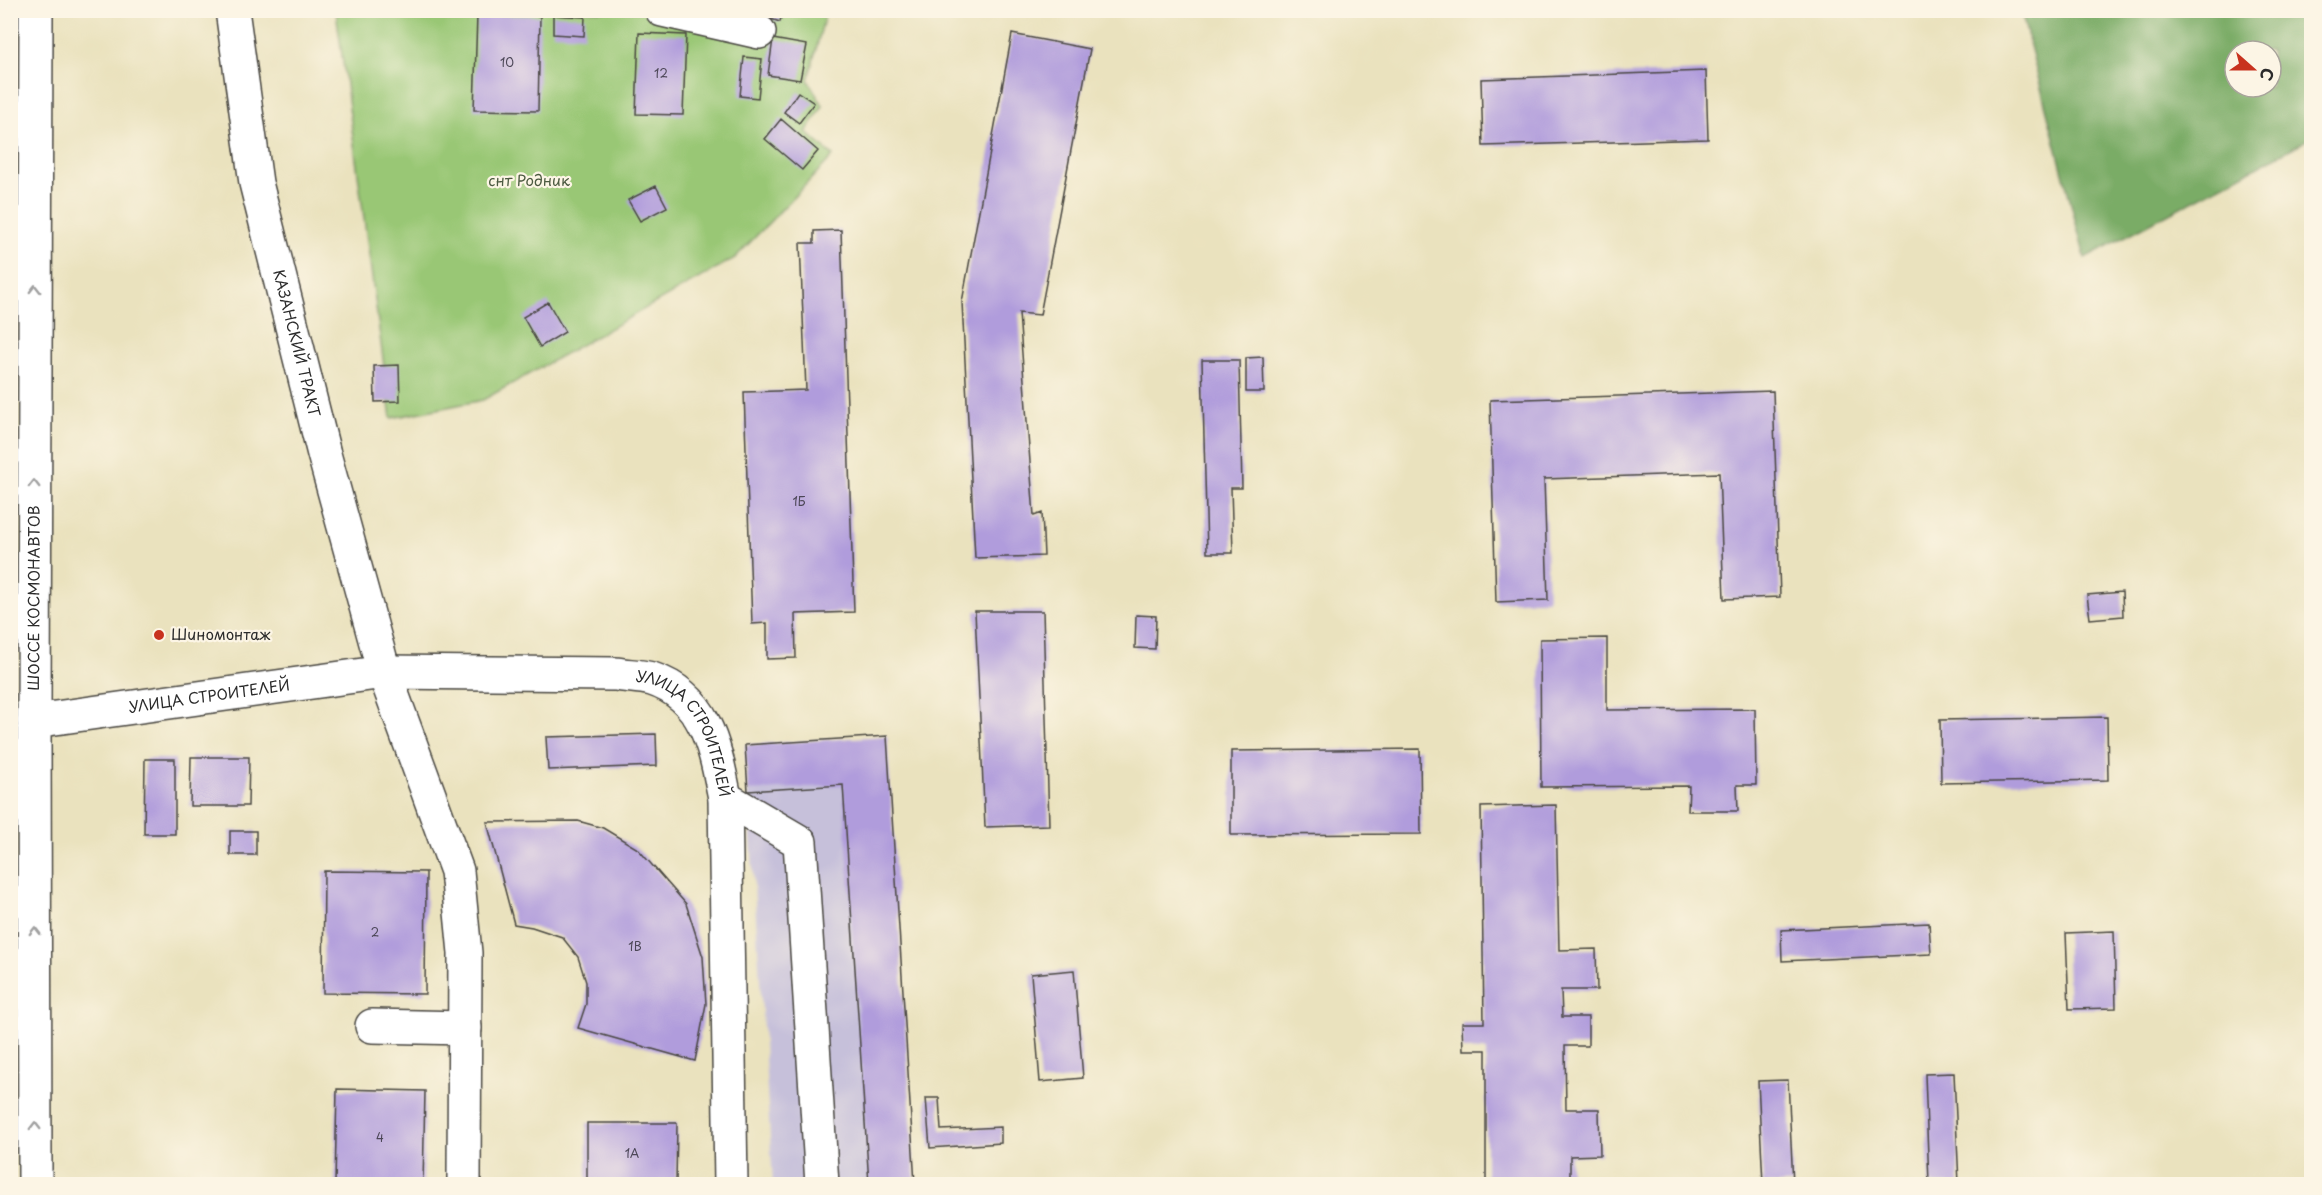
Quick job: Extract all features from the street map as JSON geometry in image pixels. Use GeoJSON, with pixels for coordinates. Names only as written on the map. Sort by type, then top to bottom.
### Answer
{"type":"FeatureCollection","features":[{"type":"Feature","properties":{"kind":"street","name":"ШОССЕ КОСМОНАВТОВ"},"geometry":{"type":"LineString","coordinates":[[35,1185],[36,10]]}},
{"type":"Feature","properties":{"kind":"street","name":"КАЗАНСКИЙ ТРАКТ"},"geometry":{"type":"LineString","coordinates":[[232,10],[256,183],[324,454],[384,672]]}},
{"type":"Feature","properties":{"kind":"street"},"geometry":{"type":"LineString","coordinates":[[662,10],[759,32]]}},
{"type":"Feature","properties":{"kind":"street","name":"УЛИЦА СТРОИТЕЛЕЙ"},"geometry":{"type":"LineString","coordinates":[[34,721],[384,672],[615,674],[652,679],[681,694],[700,714],[715,749],[725,798],[800,842],[822,1185]]}},
{"type":"Feature","properties":{"kind":"street"},"geometry":{"type":"LineString","coordinates":[[384,672],[457,871],[465,953],[464,1185]]}},
{"type":"Feature","properties":{"kind":"street"},"geometry":{"type":"LineString","coordinates":[[725,798],[731,1185]]}},
{"type":"Feature","properties":{"kind":"street"},"geometry":{"type":"LineString","coordinates":[[372,1026],[465,1028]]}},
{"type":"Feature","properties":{"kind":"shaded area"},"geometry":{"type":"Polygon","coordinates":[[[887,736],[915,1184],[773,1184],[745,745],[887,736]]]}},
{"type":"Feature","properties":{"kind":"green space","name":"снт Родник"},"geometry":{"type":"Polygon","coordinates":[[[336,11],[826,11],[808,80],[823,106],[806,132],[833,156],[735,258],[483,400],[391,418],[336,11]]]}},
{"type":"Feature","properties":{"kind":"green space"},"geometry":{"type":"Polygon","coordinates":[[[2021,11],[2311,11],[2311,138],[2085,258],[2021,11]]]}},
{"type":"Feature","properties":{"kind":"building"},"geometry":{"type":"Polygon","coordinates":[[[744,10],[783,10],[780,22],[744,10]]]}},
{"type":"Feature","properties":{"kind":"building"},"geometry":{"type":"Polygon","coordinates":[[[477,15],[540,16],[538,111],[474,110],[477,15]]]}},
{"type":"Feature","properties":{"kind":"building"},"geometry":{"type":"Polygon","coordinates":[[[553,15],[585,17],[584,36],[553,34],[553,15]]]}},
{"type":"Feature","properties":{"kind":"building"},"geometry":{"type":"Polygon","coordinates":[[[639,33],[686,35],[683,115],[636,114],[639,33]]]}},
{"type":"Feature","properties":{"kind":"building"},"geometry":{"type":"Polygon","coordinates":[[[1012,34],[1090,49],[1040,315],[1019,313],[1034,516],[1042,513],[1044,556],[975,558],[962,302],[1012,34]]]}},
{"type":"Feature","properties":{"kind":"building"},"geometry":{"type":"Polygon","coordinates":[[[773,39],[807,45],[800,80],[768,75],[773,39]]]}},
{"type":"Feature","properties":{"kind":"building"},"geometry":{"type":"Polygon","coordinates":[[[744,57],[762,59],[758,98],[740,96],[744,57]]]}},
{"type":"Feature","properties":{"kind":"building"},"geometry":{"type":"Polygon","coordinates":[[[1706,71],[1708,139],[1483,146],[1481,79],[1706,71]]]}},
{"type":"Feature","properties":{"kind":"building"},"geometry":{"type":"Polygon","coordinates":[[[798,92],[814,103],[799,123],[784,112],[798,92]]]}},
{"type":"Feature","properties":{"kind":"building"},"geometry":{"type":"Polygon","coordinates":[[[781,119],[818,151],[802,170],[765,139],[781,119]]]}},
{"type":"Feature","properties":{"kind":"building"},"geometry":{"type":"Polygon","coordinates":[[[656,186],[667,207],[640,221],[628,200],[656,186]]]}},
{"type":"Feature","properties":{"kind":"building"},"geometry":{"type":"Polygon","coordinates":[[[841,230],[854,612],[795,614],[796,658],[767,659],[767,623],[752,624],[744,392],[806,390],[800,243],[814,243],[814,231],[841,230]]]}},
{"type":"Feature","properties":{"kind":"building"},"geometry":{"type":"Polygon","coordinates":[[[548,302],[565,332],[540,347],[523,317],[548,302]]]}},
{"type":"Feature","properties":{"kind":"building"},"geometry":{"type":"Polygon","coordinates":[[[1263,357],[1264,392],[1246,392],[1246,358],[1263,357]]]}},
{"type":"Feature","properties":{"kind":"building"},"geometry":{"type":"Polygon","coordinates":[[[1202,360],[1239,360],[1242,488],[1231,488],[1233,553],[1207,553],[1202,360]]]}},
{"type":"Feature","properties":{"kind":"building"},"geometry":{"type":"Polygon","coordinates":[[[399,365],[400,401],[375,402],[374,366],[399,365]]]}},
{"type":"Feature","properties":{"kind":"building"},"geometry":{"type":"Polygon","coordinates":[[[1773,391],[1780,597],[1724,599],[1719,473],[1544,479],[1548,600],[1496,602],[1490,400],[1773,391]]]}},
{"type":"Feature","properties":{"kind":"building"},"geometry":{"type":"Polygon","coordinates":[[[2122,592],[2123,616],[2090,619],[2087,595],[2122,592]]]}},
{"type":"Feature","properties":{"kind":"building"},"geometry":{"type":"Polygon","coordinates":[[[975,611],[1043,611],[1049,825],[985,827],[975,611]]]}},
{"type":"Feature","properties":{"kind":"building"},"geometry":{"type":"Polygon","coordinates":[[[1136,615],[1156,616],[1155,649],[1135,648],[1136,615]]]}},
{"type":"Feature","properties":{"kind":"building"},"geometry":{"type":"Polygon","coordinates":[[[1607,638],[1607,710],[1755,709],[1756,785],[1737,785],[1738,811],[1688,811],[1689,786],[1541,787],[1540,639],[1607,638]]]}},
{"type":"Feature","properties":{"kind":"building"},"geometry":{"type":"Polygon","coordinates":[[[2107,717],[2108,780],[1941,783],[1940,720],[2107,717]]]}},
{"type":"Feature","properties":{"kind":"building"},"geometry":{"type":"Polygon","coordinates":[[[656,734],[657,766],[548,770],[546,737],[656,734]]]}},
{"type":"Feature","properties":{"kind":"building"},"geometry":{"type":"Polygon","coordinates":[[[887,736],[915,1184],[869,1184],[843,785],[748,791],[745,745],[887,736]]]}},
{"type":"Feature","properties":{"kind":"building"},"geometry":{"type":"Polygon","coordinates":[[[1420,749],[1421,834],[1231,835],[1231,751],[1420,749]]]}},
{"type":"Feature","properties":{"kind":"building"},"geometry":{"type":"Polygon","coordinates":[[[191,757],[249,757],[248,806],[190,806],[191,757]]]}},
{"type":"Feature","properties":{"kind":"building"},"geometry":{"type":"Polygon","coordinates":[[[145,759],[175,759],[175,834],[144,834],[145,759]]]}},
{"type":"Feature","properties":{"kind":"building"},"geometry":{"type":"Polygon","coordinates":[[[1556,805],[1559,950],[1596,949],[1597,990],[1561,990],[1562,1017],[1588,1017],[1588,1046],[1565,1046],[1566,1109],[1599,1109],[1600,1155],[1570,1156],[1570,1184],[1486,1184],[1486,1050],[1463,1050],[1462,1023],[1484,1023],[1481,807],[1556,805]]]}},
{"type":"Feature","properties":{"kind":"building"},"geometry":{"type":"Polygon","coordinates":[[[578,821],[603,828],[638,849],[686,904],[703,957],[706,1004],[695,1061],[578,1028],[586,1004],[586,982],[578,957],[562,937],[532,927],[514,924],[487,822],[578,821]]]}},
{"type":"Feature","properties":{"kind":"building"},"geometry":{"type":"Polygon","coordinates":[[[230,831],[256,831],[256,855],[230,855],[230,831]]]}},
{"type":"Feature","properties":{"kind":"building"},"geometry":{"type":"Polygon","coordinates":[[[324,871],[426,872],[425,994],[323,993],[324,871]]]}},
{"type":"Feature","properties":{"kind":"building"},"geometry":{"type":"Polygon","coordinates":[[[1929,923],[1931,954],[1782,961],[1781,930],[1929,923]]]}},
{"type":"Feature","properties":{"kind":"building"},"geometry":{"type":"Polygon","coordinates":[[[2114,931],[2116,1008],[2069,1009],[2066,933],[2114,931]]]}},
{"type":"Feature","properties":{"kind":"building"},"geometry":{"type":"Polygon","coordinates":[[[1074,970],[1083,1078],[1040,1082],[1031,974],[1074,970]]]}},
{"type":"Feature","properties":{"kind":"building"},"geometry":{"type":"Polygon","coordinates":[[[1954,1073],[1959,1184],[1929,1184],[1925,1074],[1954,1073]]]}},
{"type":"Feature","properties":{"kind":"building"},"geometry":{"type":"Polygon","coordinates":[[[1788,1080],[1793,1184],[1763,1184],[1758,1081],[1788,1080]]]}},
{"type":"Feature","properties":{"kind":"building"},"geometry":{"type":"Polygon","coordinates":[[[337,1089],[425,1091],[423,1184],[335,1184],[337,1089]]]}},
{"type":"Feature","properties":{"kind":"building"},"geometry":{"type":"Polygon","coordinates":[[[926,1098],[939,1098],[941,1130],[1001,1127],[1001,1143],[930,1148],[926,1098]]]}},
{"type":"Feature","properties":{"kind":"building"},"geometry":{"type":"Polygon","coordinates":[[[587,1123],[677,1123],[676,1184],[587,1184],[587,1123]]]}},
{"type":"Feature","properties":{"kind":"building"},"geometry":{"type":"Polygon","coordinates":[[[1080,1181],[1081,1184],[1040,1184],[1040,1183],[1080,1181]]]}},
{"type":"Feature","properties":{"kind":"place","name":"Шиномонтаж"},"geometry":{"type":"Point","coordinates":[159,635]}}]}
